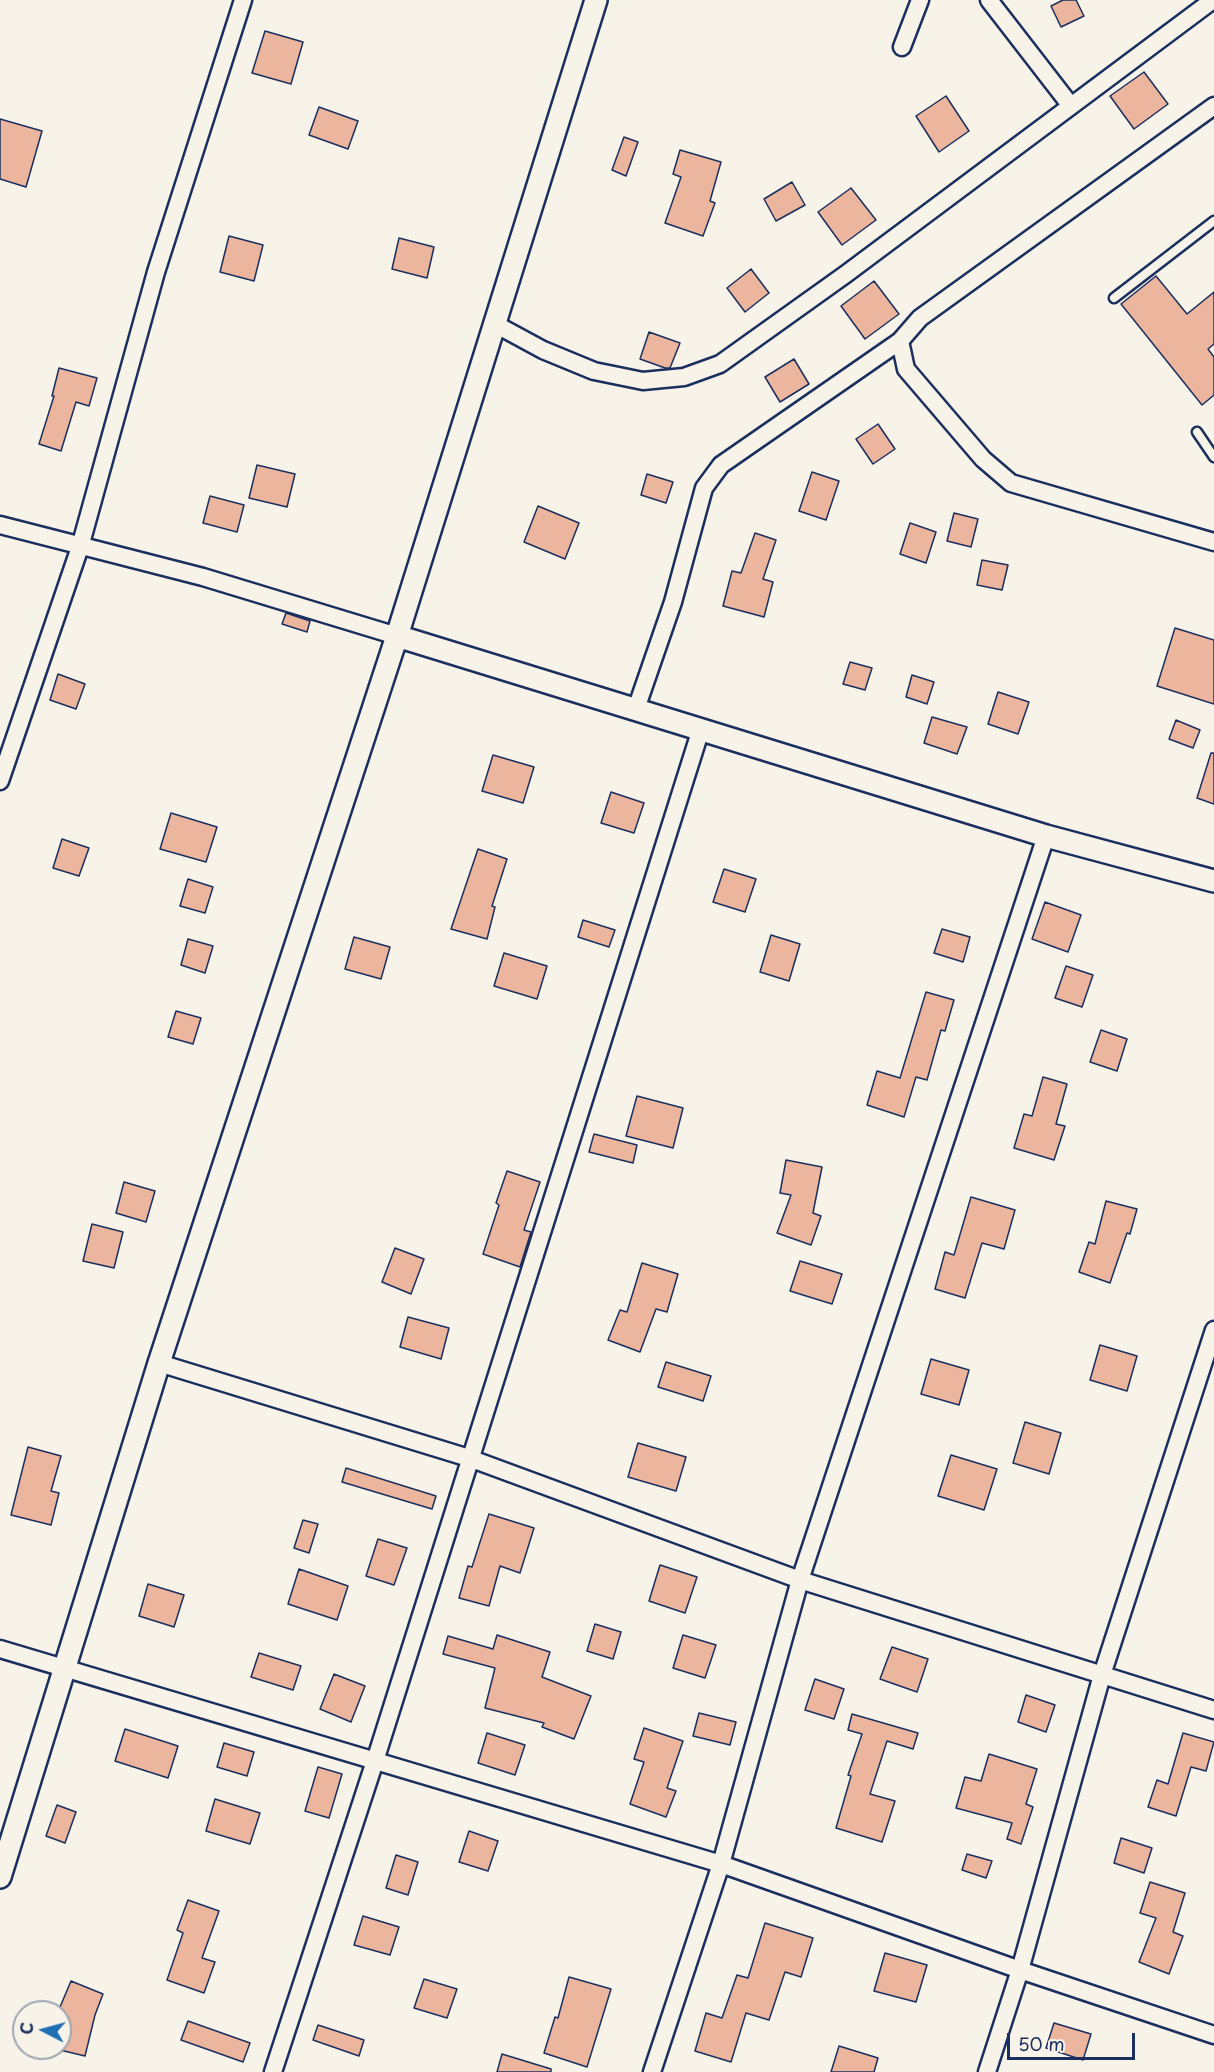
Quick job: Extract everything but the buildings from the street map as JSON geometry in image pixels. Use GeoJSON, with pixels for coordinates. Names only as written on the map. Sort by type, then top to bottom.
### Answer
{"type":"FeatureCollection","features":[{"type":"Feature","properties":{"kind":"street"},"geometry":{"type":"LineString","coordinates":[[0,781],[80,547],[156,272],[243,0]]}},
{"type":"Feature","properties":{"kind":"street"},"geometry":{"type":"LineString","coordinates":[[0,1877],[159,1363],[397,636],[596,0]]}},
{"type":"Feature","properties":{"kind":"street"},"geometry":{"type":"LineString","coordinates":[[902,47],[920,0]]}},
{"type":"Feature","properties":{"kind":"street"},"geometry":{"type":"LineString","coordinates":[[988,0],[1071,106]]}},
{"type":"Feature","properties":{"kind":"street"},"geometry":{"type":"LineString","coordinates":[[495,324],[543,350],[594,371],[643,381],[684,377],[720,364],[856,267],[1213,0]]}},
{"type":"Feature","properties":{"kind":"street"},"geometry":{"type":"LineString","coordinates":[[636,709],[673,602],[704,488],[721,465],[900,340],[920,318],[1214,106]]}},
{"type":"Feature","properties":{"kind":"street"},"geometry":{"type":"LineString","coordinates":[[900,340],[906,369],[983,459],[1011,483],[1214,542]]}},
{"type":"Feature","properties":{"kind":"street"},"geometry":{"type":"LineString","coordinates":[[0,525],[203,577],[1046,836],[1214,881]]}},
{"type":"Feature","properties":{"kind":"street"},"geometry":{"type":"LineString","coordinates":[[273,2072],[375,1761],[701,729]]}},
{"type":"Feature","properties":{"kind":"street"},"geometry":{"type":"LineString","coordinates":[[652,2072],[720,1864],[800,1580],[1046,836]]}},
{"type":"Feature","properties":{"kind":"street"},"geometry":{"type":"LineString","coordinates":[[987,2072],[1020,1970],[1102,1675],[1214,1330]]}},
{"type":"Feature","properties":{"kind":"street"},"geometry":{"type":"LineString","coordinates":[[159,1363],[469,1458],[800,1580],[1214,1710]]}},
{"type":"Feature","properties":{"kind":"street"},"geometry":{"type":"LineString","coordinates":[[0,1649],[720,1864],[1020,1970],[1214,2035]]}},
{"type":"Feature","properties":{"kind":"lane"},"geometry":{"type":"LineString","coordinates":[[1114,298],[1214,221]]}},
{"type":"Feature","properties":{"kind":"lane"},"geometry":{"type":"LineString","coordinates":[[1197,432],[1214,457]]}}]}
